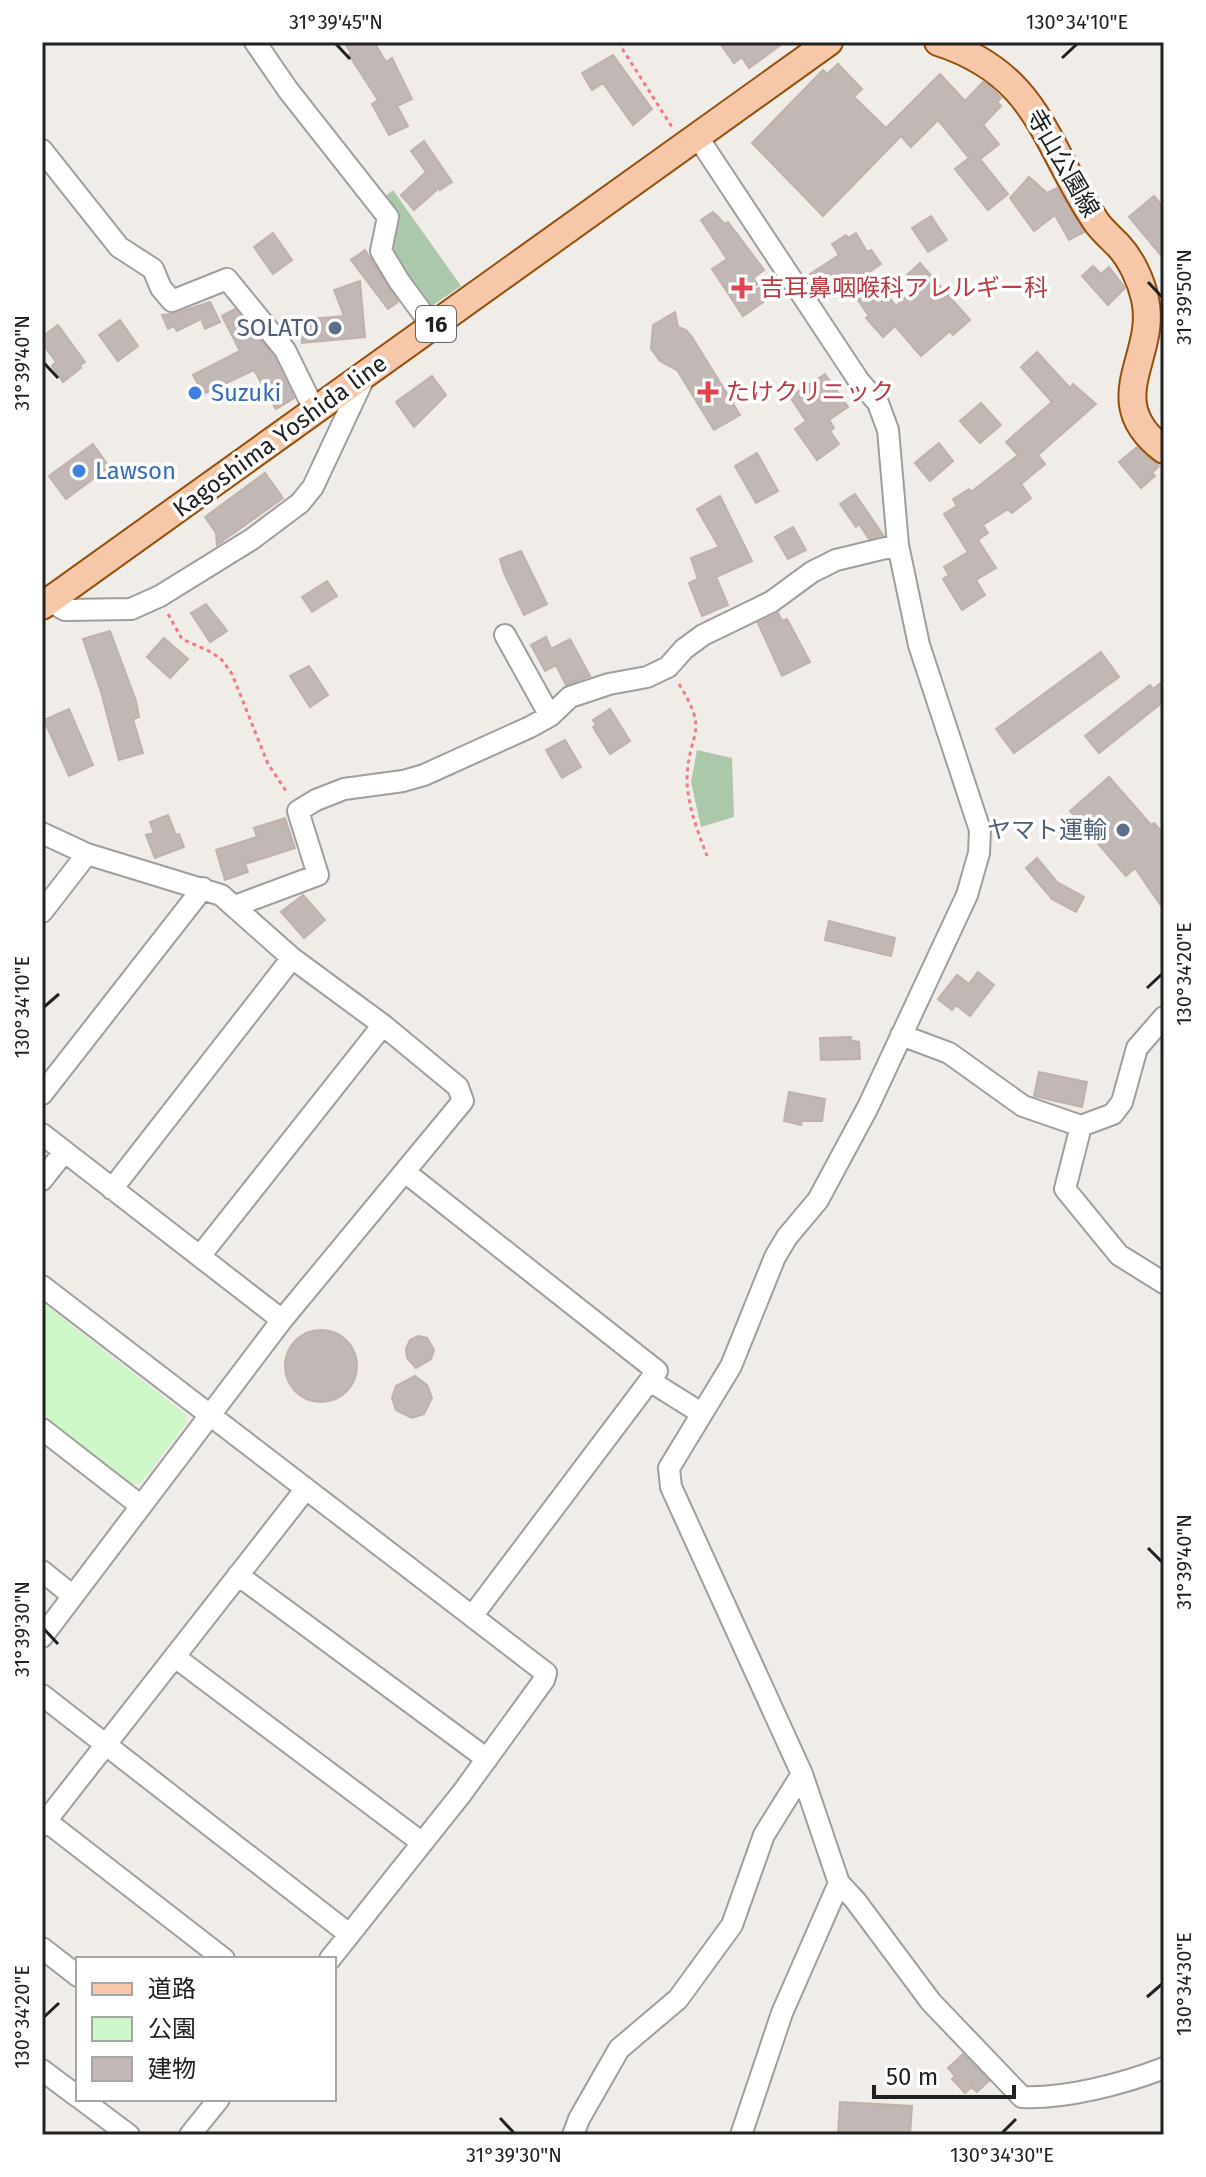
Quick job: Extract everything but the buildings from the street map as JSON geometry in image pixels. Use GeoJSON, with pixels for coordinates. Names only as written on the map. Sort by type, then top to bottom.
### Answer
{"type":"FeatureCollection","features":[{"type":"Feature","properties":{"kind":"main road","name":"Kagoshima Yoshida line"},"geometry":{"type":"LineString","coordinates":[[46,603],[829,42]]}},
{"type":"Feature","properties":{"kind":"main road","name":"寺山公園線"},"geometry":{"type":"LineString","coordinates":[[938,42],[985,61],[1011,82],[1033,107],[1098,224],[1121,248],[1136,273],[1147,312],[1147,326],[1133,384],[1134,414],[1140,426],[1164,450]]}},
{"type":"Feature","properties":{"kind":"street"},"geometry":{"type":"LineString","coordinates":[[255,42],[288,90],[388,217],[381,251],[432,326]]}},
{"type":"Feature","properties":{"kind":"street"},"geometry":{"type":"LineString","coordinates":[[690,140],[859,381],[878,403],[888,430],[898,545],[919,645],[980,830],[979,853],[967,895],[868,1107],[818,1200],[787,1237],[775,1257],[731,1366],[669,1468],[671,1487],[802,1774],[839,1883],[931,2002],[1022,2097],[1044,2098],[1139,2078],[1164,2068]]}},
{"type":"Feature","properties":{"kind":"street"},"geometry":{"type":"LineString","coordinates":[[42,150],[119,247],[153,269],[161,288],[172,301],[227,279],[285,350],[315,411]]}},
{"type":"Feature","properties":{"kind":"street"},"geometry":{"type":"LineString","coordinates":[[46,603],[65,610],[131,609],[160,596],[252,539],[300,503],[323,469],[367,373]]}},
{"type":"Feature","properties":{"kind":"street"},"geometry":{"type":"LineString","coordinates":[[235,906],[318,875],[298,811],[316,800],[344,789],[424,775],[550,716],[570,697],[609,684],[647,677],[668,667],[684,649],[703,635],[771,602],[812,572],[836,560],[898,545]]}},
{"type":"Feature","properties":{"kind":"street"},"geometry":{"type":"LineString","coordinates":[[505,635],[550,716]]}},
{"type":"Feature","properties":{"kind":"street"},"geometry":{"type":"LineString","coordinates":[[42,833],[87,854],[221,895],[292,958],[383,1025],[458,1087],[463,1101],[282,1320],[42,1637]]}},
{"type":"Feature","properties":{"kind":"street"},"geometry":{"type":"LineString","coordinates":[[42,912],[87,854]]}},
{"type":"Feature","properties":{"kind":"street"},"geometry":{"type":"LineString","coordinates":[[42,1094],[203,888]]}},
{"type":"Feature","properties":{"kind":"street"},"geometry":{"type":"LineString","coordinates":[[112,1189],[292,958]]}},
{"type":"Feature","properties":{"kind":"street"},"geometry":{"type":"LineString","coordinates":[[901,1035],[949,1053],[1023,1106],[1081,1126],[1113,1114],[1122,1102],[1137,1048],[1164,1017]]}},
{"type":"Feature","properties":{"kind":"street"},"geometry":{"type":"LineString","coordinates":[[200,1256],[383,1025]]}},
{"type":"Feature","properties":{"kind":"street"},"geometry":{"type":"LineString","coordinates":[[1081,1126],[1065,1189],[1119,1255],[1164,1283]]}},
{"type":"Feature","properties":{"kind":"street"},"geometry":{"type":"LineString","coordinates":[[42,1134],[282,1320]]}},
{"type":"Feature","properties":{"kind":"street"},"geometry":{"type":"LineString","coordinates":[[42,1180],[64,1152]]}},
{"type":"Feature","properties":{"kind":"street"},"geometry":{"type":"LineString","coordinates":[[405,1172],[657,1371],[473,1615]]}},
{"type":"Feature","properties":{"kind":"street"},"geometry":{"type":"LineString","coordinates":[[42,1286],[546,1673],[487,1759],[332,1957]]}},
{"type":"Feature","properties":{"kind":"street"},"geometry":{"type":"LineString","coordinates":[[650,1381],[701,1413]]}},
{"type":"Feature","properties":{"kind":"street"},"geometry":{"type":"LineString","coordinates":[[42,1429],[141,1506]]}},
{"type":"Feature","properties":{"kind":"street"},"geometry":{"type":"LineString","coordinates":[[221,1957],[44,1823],[305,1490]]}},
{"type":"Feature","properties":{"kind":"street"},"geometry":{"type":"LineString","coordinates":[[42,1571],[73,1596]]}},
{"type":"Feature","properties":{"kind":"street"},"geometry":{"type":"LineString","coordinates":[[238,1575],[487,1759]]}},
{"type":"Feature","properties":{"kind":"street"},"geometry":{"type":"LineString","coordinates":[[175,1657],[421,1842]]}},
{"type":"Feature","properties":{"kind":"street"},"geometry":{"type":"LineString","coordinates":[[42,1695],[349,1934]]}},
{"type":"Feature","properties":{"kind":"street"},"geometry":{"type":"LineString","coordinates":[[573,2135],[619,2049],[678,1999],[732,1925],[764,1835],[802,1774]]}},
{"type":"Feature","properties":{"kind":"street"},"geometry":{"type":"LineString","coordinates":[[741,2135],[782,2013],[839,1883]]}},
{"type":"Feature","properties":{"kind":"street"},"geometry":{"type":"LineString","coordinates":[[42,1948],[76,1974]]}},
{"type":"Feature","properties":{"kind":"street"},"geometry":{"type":"LineString","coordinates":[[42,2070],[76,2096]]}},
{"type":"Feature","properties":{"kind":"street"},"geometry":{"type":"LineString","coordinates":[[83,2101],[129,2135]]}},
{"type":"Feature","properties":{"kind":"street"},"geometry":{"type":"LineString","coordinates":[[190,2135],[217,2101]]}},
{"type":"Feature","properties":{"kind":"path"},"geometry":{"type":"LineString","coordinates":[[618,42],[690,140]]}},
{"type":"Feature","properties":{"kind":"path"},"geometry":{"type":"LineString","coordinates":[[160,596],[182,639],[211,652],[222,660],[232,674],[268,764],[298,811]]}},
{"type":"Feature","properties":{"kind":"path"},"geometry":{"type":"LineString","coordinates":[[668,667],[696,714],[697,729],[687,779],[694,819],[707,856]]}},
{"type":"Feature","properties":{"kind":"green space"},"geometry":{"type":"Polygon","coordinates":[[[393,190],[461,286],[426,310],[384,252],[383,198],[393,190]]]}},
{"type":"Feature","properties":{"kind":"green space"},"geometry":{"type":"Polygon","coordinates":[[[697,750],[732,758],[734,817],[701,827],[691,782],[697,750]]]}},
{"type":"Feature","properties":{"kind":"green space"},"geometry":{"type":"Polygon","coordinates":[[[42,1302],[186,1415],[186,1423],[140,1484],[131,1484],[42,1416],[42,1302]]]}},
{"type":"Feature","properties":{"kind":"place","name":"吉耳鼻咽喉科アレルギー科"},"geometry":{"type":"Point","coordinates":[742,288]}},
{"type":"Feature","properties":{"kind":"place","name":"SOLATO"},"geometry":{"type":"Point","coordinates":[335,328]}},
{"type":"Feature","properties":{"kind":"place","name":"たけクリニック"},"geometry":{"type":"Point","coordinates":[708,392]}},
{"type":"Feature","properties":{"kind":"place","name":"Suzuki"},"geometry":{"type":"Point","coordinates":[195,393]}},
{"type":"Feature","properties":{"kind":"place","name":"Lawson"},"geometry":{"type":"Point","coordinates":[79,471]}},
{"type":"Feature","properties":{"kind":"place","name":"ヤマト運輸"},"geometry":{"type":"Point","coordinates":[1123,830]}}]}
